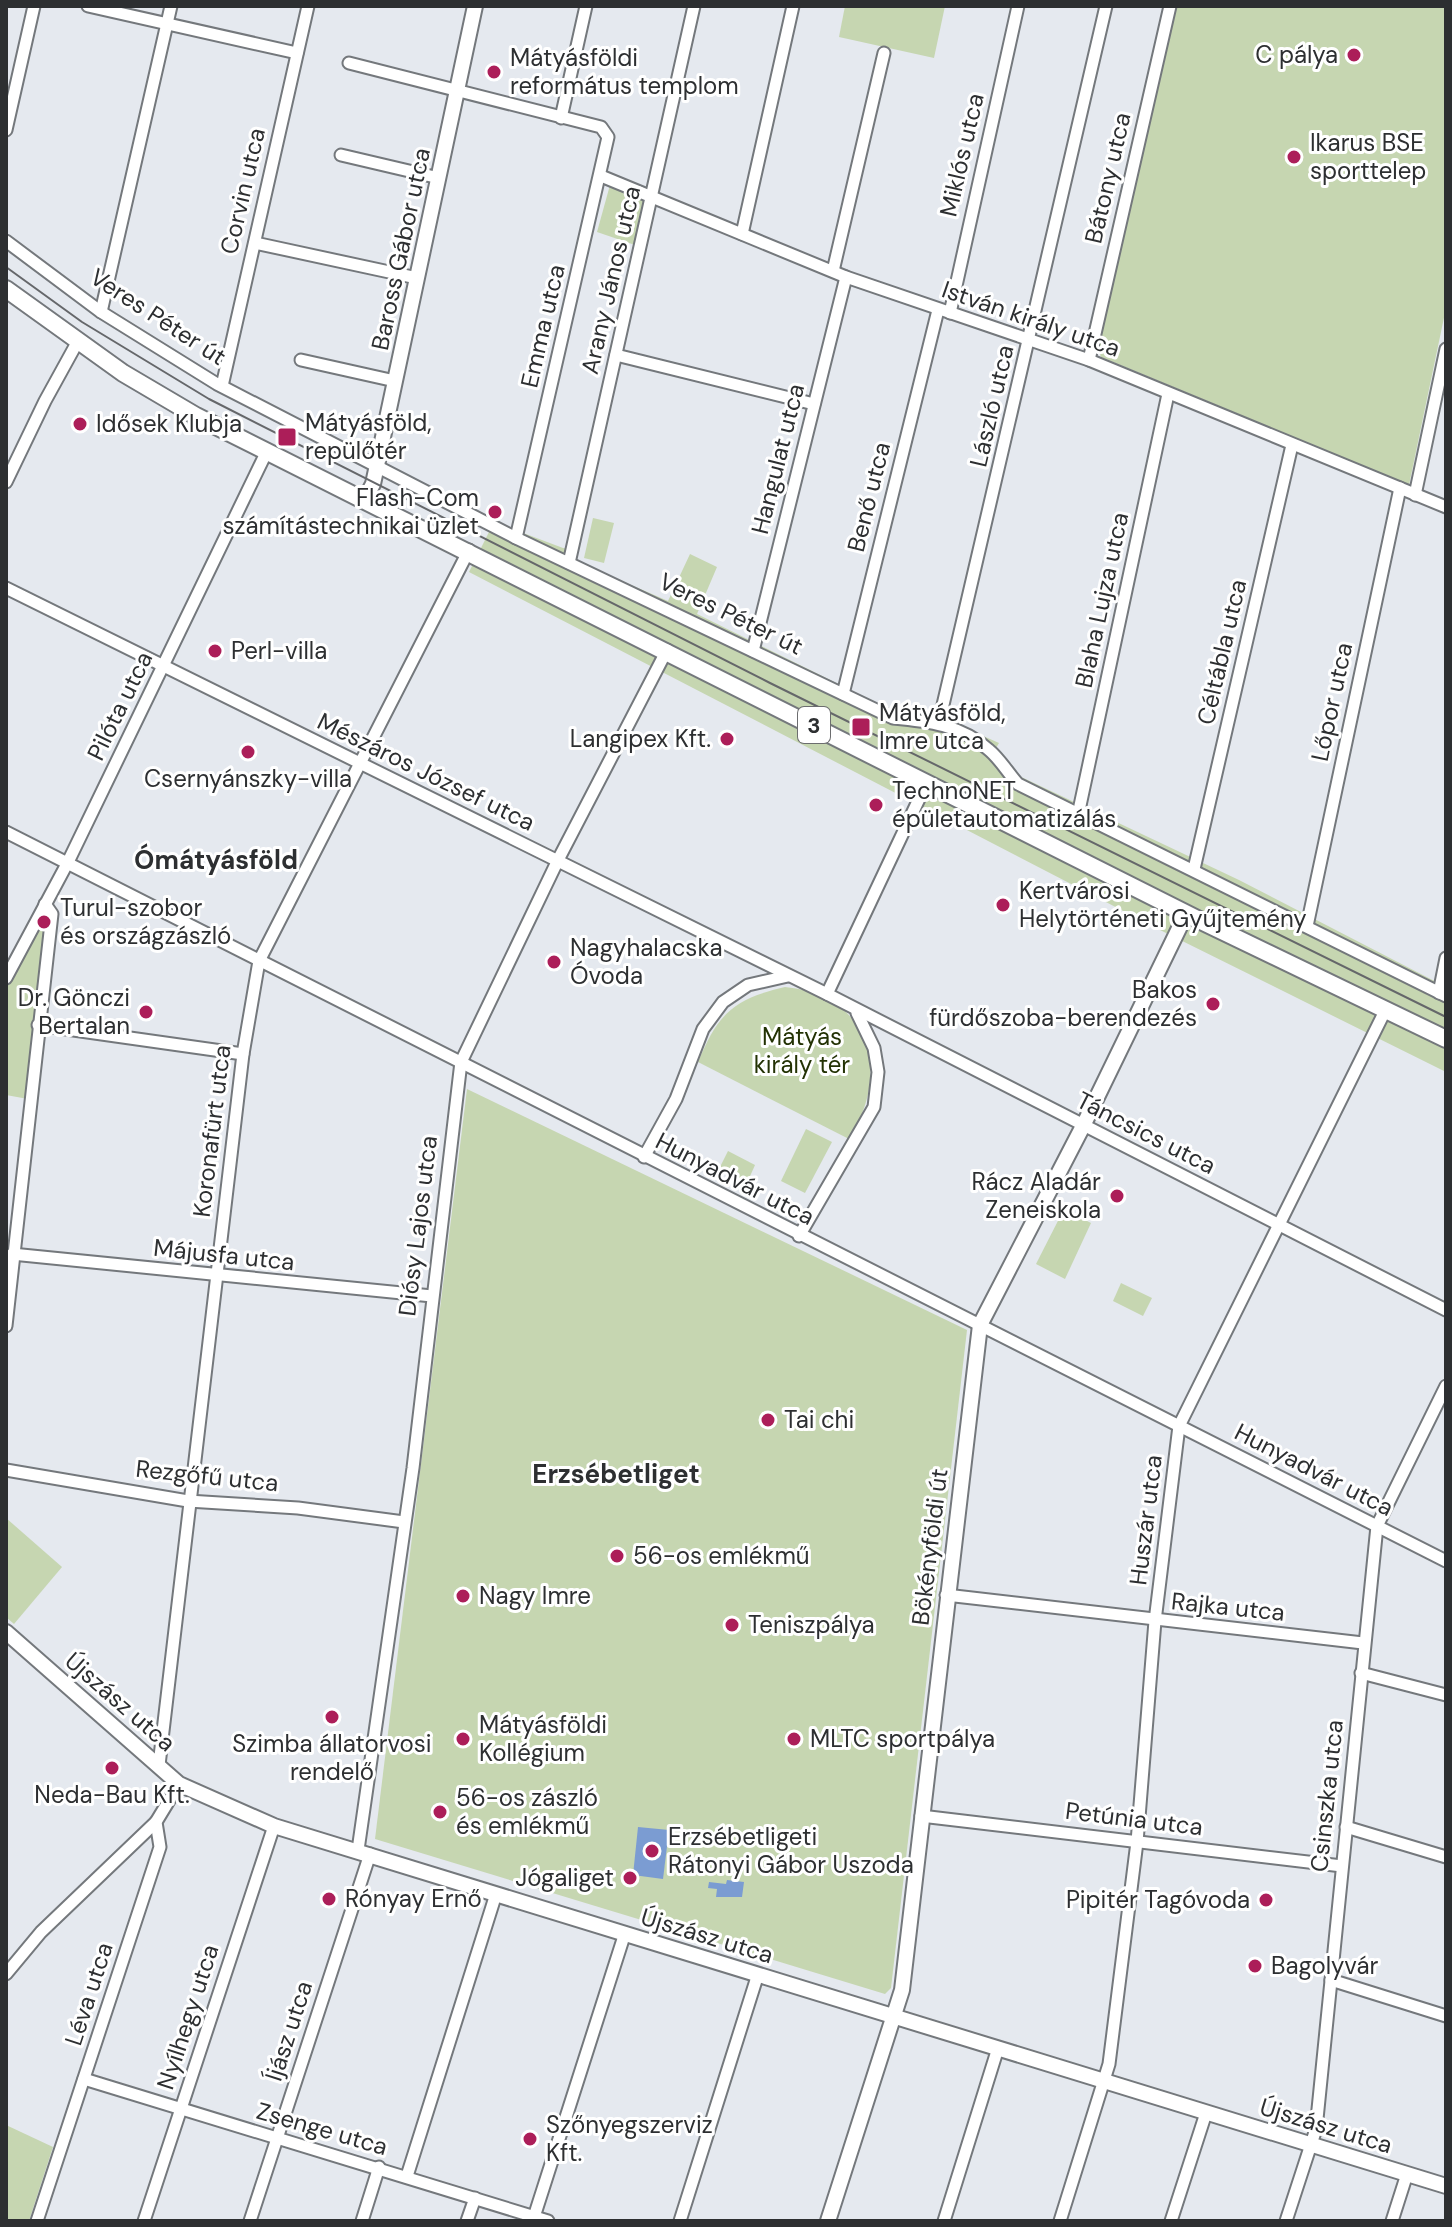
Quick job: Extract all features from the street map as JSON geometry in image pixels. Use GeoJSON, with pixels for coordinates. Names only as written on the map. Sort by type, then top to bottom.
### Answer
{"type":"FeatureCollection","features":[{"type":"Feature","properties":{"kind":"main road","name":"3"},"geometry":{"type":"LineString","coordinates":[[6,289],[156,393],[267,451],[469,550],[1186,914],[1446,1039]]}},
{"type":"Feature","properties":{"kind":"street"},"geometry":{"type":"LineString","coordinates":[[6,130],[34,6]]}},
{"type":"Feature","properties":{"kind":"street"},"geometry":{"type":"LineString","coordinates":[[88,6],[297,53]]}},
{"type":"Feature","properties":{"kind":"street"},"geometry":{"type":"LineString","coordinates":[[101,312],[171,6]]}},
{"type":"Feature","properties":{"kind":"street","name":"Corvin utca"},"geometry":{"type":"LineString","coordinates":[[222,386],[308,6]]}},
{"type":"Feature","properties":{"kind":"street","name":"Baross Gábor utca"},"geometry":{"type":"LineString","coordinates":[[365,499],[377,467],[475,6]]}},
{"type":"Feature","properties":{"kind":"street"},"geometry":{"type":"LineString","coordinates":[[349,63],[561,118],[586,6]]}},
{"type":"Feature","properties":{"kind":"street","name":"Arany János utca"},"geometry":{"type":"LineString","coordinates":[[569,563],[694,6]]}},
{"type":"Feature","properties":{"kind":"street"},"geometry":{"type":"LineString","coordinates":[[742,234],[793,6]]}},
{"type":"Feature","properties":{"kind":"street","name":"Miklós utca"},"geometry":{"type":"LineString","coordinates":[[944,312],[1018,6]]}},
{"type":"Feature","properties":{"kind":"street","name":"László utca"},"geometry":{"type":"LineString","coordinates":[[939,722],[1106,6]]}},
{"type":"Feature","properties":{"kind":"street","name":"Bátony utca"},"geometry":{"type":"LineString","coordinates":[[1089,360],[1170,6]]}},
{"type":"Feature","properties":{"kind":"street"},"geometry":{"type":"LineString","coordinates":[[833,271],[884,53]]}},
{"type":"Feature","properties":{"kind":"street","name":"Emma utca"},"geometry":{"type":"LineString","coordinates":[[516,538],[608,137],[601,127],[561,118]]}},
{"type":"Feature","properties":{"kind":"street"},"geometry":{"type":"LineString","coordinates":[[341,155],[439,178]]}},
{"type":"Feature","properties":{"kind":"street","name":"István király utca"},"geometry":{"type":"LineString","coordinates":[[601,176],[846,277],[1089,360],[1446,507]]}},
{"type":"Feature","properties":{"kind":"street","name":"Veres Péter út"},"geometry":{"type":"LineString","coordinates":[[6,241],[101,312],[222,386],[516,538],[893,718],[939,722],[991,751],[1018,784],[1442,994]]}},
{"type":"Feature","properties":{"kind":"street"},"geometry":{"type":"LineString","coordinates":[[255,243],[417,278]]}},
{"type":"Feature","properties":{"kind":"street","name":"Hangulat utca"},"geometry":{"type":"LineString","coordinates":[[753,651],[846,277]]}},
{"type":"Feature","properties":{"kind":"street","name":"Benő utca"},"geometry":{"type":"LineString","coordinates":[[843,694],[944,312]]}},
{"type":"Feature","properties":{"kind":"street"},"geometry":{"type":"LineString","coordinates":[[6,482],[78,341]]}},
{"type":"Feature","properties":{"kind":"street"},"geometry":{"type":"LineString","coordinates":[[1415,495],[1446,349]]}},
{"type":"Feature","properties":{"kind":"street"},"geometry":{"type":"LineString","coordinates":[[616,355],[814,404]]}},
{"type":"Feature","properties":{"kind":"street"},"geometry":{"type":"LineString","coordinates":[[301,360],[395,381]]}},
{"type":"Feature","properties":{"kind":"street","name":"Blaha Lujza utca"},"geometry":{"type":"LineString","coordinates":[[1078,815],[1168,394]]}},
{"type":"Feature","properties":{"kind":"street","name":"Céltábla utca"},"geometry":{"type":"LineString","coordinates":[[1194,869],[1292,445]]}},
{"type":"Feature","properties":{"kind":"street","name":"Pilóta utca"},"geometry":{"type":"LineString","coordinates":[[6,978],[68,862],[267,451]]}},
{"type":"Feature","properties":{"kind":"street","name":"Lőpor utca"},"geometry":{"type":"LineString","coordinates":[[1307,926],[1400,488]]}},
{"type":"Feature","properties":{"kind":"street","name":"Koronafürt utca"},"geometry":{"type":"LineString","coordinates":[[159,1765],[243,1054],[259,961],[469,550]]}},
{"type":"Feature","properties":{"kind":"street","name":"Mészáros József utca"},"geometry":{"type":"LineString","coordinates":[[6,588],[360,766],[827,994]]}},
{"type":"Feature","properties":{"kind":"street","name":"Diósy Lajos utca"},"geometry":{"type":"LineString","coordinates":[[364,1852],[461,1062],[558,860],[667,650]]}},
{"type":"Feature","properties":{"kind":"street"},"geometry":{"type":"LineString","coordinates":[[827,994],[927,782]]}},
{"type":"Feature","properties":{"kind":"street","name":"Hunyadvár utca"},"geometry":{"type":"LineString","coordinates":[[6,832],[1446,1561]]}},
{"type":"Feature","properties":{"kind":"street"},"geometry":{"type":"LineString","coordinates":[[6,1326],[52,914],[45,904]]}},
{"type":"Feature","properties":{"kind":"street","name":"Bökényföldi út"},"geometry":{"type":"LineString","coordinates":[[828,2221],[902,1990],[980,1325],[1083,1126],[1186,914]]}},
{"type":"Feature","properties":{"kind":"street"},"geometry":{"type":"LineString","coordinates":[[1442,994],[1446,958]]}},
{"type":"Feature","properties":{"kind":"street"},"geometry":{"type":"LineString","coordinates":[[644,1157],[676,1099],[703,1029],[723,1002],[748,985],[789,976]]}},
{"type":"Feature","properties":{"kind":"street","name":"Táncsics utca"},"geometry":{"type":"LineString","coordinates":[[827,994],[1446,1310]]}},
{"type":"Feature","properties":{"kind":"street","name":"Huszár utca"},"geometry":{"type":"LineString","coordinates":[[1060,2221],[1104,2081],[1137,1842],[1155,1621],[1179,1426],[1386,1009]]}},
{"type":"Feature","properties":{"kind":"street"},"geometry":{"type":"LineString","coordinates":[[799,1236],[874,1107],[878,1072],[874,1048],[857,1012]]}},
{"type":"Feature","properties":{"kind":"street"},"geometry":{"type":"LineString","coordinates":[[38,1025],[243,1054]]}},
{"type":"Feature","properties":{"kind":"street","name":"Májusfa utca"},"geometry":{"type":"LineString","coordinates":[[12,1254],[216,1277],[432,1296]]}},
{"type":"Feature","properties":{"kind":"street","name":"Csinszka utca"},"geometry":{"type":"LineString","coordinates":[[1286,2221],[1316,2129],[1377,1526],[1446,1386]]}},
{"type":"Feature","properties":{"kind":"street","name":"Rezgőfű utca"},"geometry":{"type":"LineString","coordinates":[[6,1470],[188,1501],[298,1508],[404,1522]]}},
{"type":"Feature","properties":{"kind":"street","name":"Rajka utca"},"geometry":{"type":"LineString","coordinates":[[946,1595],[1363,1643]]}},
{"type":"Feature","properties":{"kind":"street","name":"Újszász utca"},"geometry":{"type":"LineString","coordinates":[[6,1632],[179,1784],[274,1826],[1446,2186]]}},
{"type":"Feature","properties":{"kind":"street"},"geometry":{"type":"LineString","coordinates":[[1361,1673],[1446,1695]]}},
{"type":"Feature","properties":{"kind":"street"},"geometry":{"type":"LineString","coordinates":[[6,1974],[41,1932],[156,1822],[179,1784]]}},
{"type":"Feature","properties":{"kind":"street","name":"Petúnia utca"},"geometry":{"type":"LineString","coordinates":[[921,1816],[1342,1866]]}},
{"type":"Feature","properties":{"kind":"street","name":"Léva utca"},"geometry":{"type":"LineString","coordinates":[[37,2221],[160,1847],[156,1822]]}},
{"type":"Feature","properties":{"kind":"street","name":"Nyílhegy utca"},"geometry":{"type":"LineString","coordinates":[[144,2221],[274,1826]]}},
{"type":"Feature","properties":{"kind":"street"},"geometry":{"type":"LineString","coordinates":[[1346,1827],[1446,1857]]}},
{"type":"Feature","properties":{"kind":"street","name":"Íjász utca"},"geometry":{"type":"LineString","coordinates":[[250,2221],[364,1852]]}},
{"type":"Feature","properties":{"kind":"street"},"geometry":{"type":"LineString","coordinates":[[407,2176],[496,1894]]}},
{"type":"Feature","properties":{"kind":"street"},"geometry":{"type":"LineString","coordinates":[[534,2217],[625,1933]]}},
{"type":"Feature","properties":{"kind":"street"},"geometry":{"type":"LineString","coordinates":[[680,2221],[758,1974]]}},
{"type":"Feature","properties":{"kind":"street"},"geometry":{"type":"LineString","coordinates":[[1331,1980],[1446,2016]]}},
{"type":"Feature","properties":{"kind":"street"},"geometry":{"type":"LineString","coordinates":[[944,2221],[998,2048]]}},
{"type":"Feature","properties":{"kind":"street","name":"Zsenge utca"},"geometry":{"type":"LineString","coordinates":[[84,2079],[548,2221]]}},
{"type":"Feature","properties":{"kind":"street"},"geometry":{"type":"LineString","coordinates":[[1171,2221],[1206,2113]]}},
{"type":"Feature","properties":{"kind":"street"},"geometry":{"type":"LineString","coordinates":[[362,2221],[379,2167]]}},
{"type":"Feature","properties":{"kind":"street"},"geometry":{"type":"LineString","coordinates":[[1392,2221],[1407,2174]]}},
{"type":"Feature","properties":{"kind":"street"},"geometry":{"type":"LineString","coordinates":[[467,2221],[475,2198]]}},
{"type":"Feature","properties":{"kind":"green space"},"geometry":{"type":"Polygon","coordinates":[[[845,6],[945,6],[934,58],[839,37],[845,6]]]}},
{"type":"Feature","properties":{"kind":"green space","name":"Ikarus BSE sporttelep"},"geometry":{"type":"Polygon","coordinates":[[[1177,6],[1446,6],[1446,308],[1409,485],[1101,357],[1098,349],[1177,6]]]}},
{"type":"Feature","properties":{"kind":"green space"},"geometry":{"type":"Polygon","coordinates":[[[610,185],[645,201],[635,245],[597,232],[610,185]]]}},
{"type":"Feature","properties":{"kind":"green space"},"geometry":{"type":"Polygon","coordinates":[[[593,518],[614,523],[604,563],[584,558],[593,518]]]}},
{"type":"Feature","properties":{"kind":"green space"},"geometry":{"type":"Polygon","coordinates":[[[494,522],[563,548],[578,550],[576,561],[668,601],[690,554],[717,567],[697,614],[891,710],[947,720],[999,743],[996,748],[1013,773],[1239,880],[1446,987],[1446,1072],[1158,929],[469,572],[494,522]]]}},
{"type":"Feature","properties":{"kind":"green space"},"geometry":{"type":"Polygon","coordinates":[[[36,927],[48,931],[28,1099],[6,1095],[6,982],[36,927]]]}},
{"type":"Feature","properties":{"kind":"green space","name":"Mátyás király tér"},"geometry":{"type":"Polygon","coordinates":[[[785,987],[814,993],[837,1005],[854,1021],[865,1041],[870,1064],[869,1088],[862,1114],[849,1139],[698,1062],[713,1032],[730,1011],[752,997],[785,987]]]}},
{"type":"Feature","properties":{"kind":"green space"},"geometry":{"type":"Polygon","coordinates":[[[467,1089],[967,1330],[891,1988],[885,1994],[375,1839],[467,1089]]]}},
{"type":"Feature","properties":{"kind":"green space"},"geometry":{"type":"Polygon","coordinates":[[[806,1129],[832,1142],[805,1193],[781,1181],[806,1129]]]}},
{"type":"Feature","properties":{"kind":"green space"},"geometry":{"type":"Polygon","coordinates":[[[728,1151],[755,1165],[747,1183],[719,1169],[728,1151]]]}},
{"type":"Feature","properties":{"kind":"green space"},"geometry":{"type":"Polygon","coordinates":[[[1064,1209],[1091,1223],[1065,1279],[1036,1264],[1064,1209]]]}},
{"type":"Feature","properties":{"kind":"green space"},"geometry":{"type":"Polygon","coordinates":[[[1121,1283],[1152,1298],[1143,1316],[1113,1301],[1121,1283]]]}},
{"type":"Feature","properties":{"kind":"green space"},"geometry":{"type":"Polygon","coordinates":[[[6,1518],[62,1567],[14,1624],[6,1617],[6,1518]]]}},
{"type":"Feature","properties":{"kind":"green space"},"geometry":{"type":"Polygon","coordinates":[[[6,2125],[53,2147],[29,2221],[6,2221],[6,2125]]]}},
{"type":"Feature","properties":{"kind":"water"},"geometry":{"type":"Polygon","coordinates":[[[638,1827],[669,1830],[663,1879],[633,1875],[638,1827]]]}},
{"type":"Feature","properties":{"kind":"water"},"geometry":{"type":"Polygon","coordinates":[[[727,1880],[744,1882],[742,1897],[716,1897],[717,1889],[708,1888],[709,1882],[726,1884],[727,1880]]]}},
{"type":"Feature","properties":{"kind":"tram line"},"geometry":{"type":"LineString","coordinates":[[6,267],[82,322],[209,399],[770,683],[1446,1017]]}},
{"type":"Feature","properties":{"kind":"place","name":"C pálya"},"geometry":{"type":"Point","coordinates":[1354,55]}},
{"type":"Feature","properties":{"kind":"place","name":"Mátyásföldi református templom"},"geometry":{"type":"Point","coordinates":[494,72]}},
{"type":"Feature","properties":{"kind":"place","name":"Ikarus BSE sporttelep"},"geometry":{"type":"Point","coordinates":[1294,157]}},
{"type":"Feature","properties":{"kind":"place","name":"Idősek Klubja"},"geometry":{"type":"Point","coordinates":[80,424]}},
{"type":"Feature","properties":{"kind":"place","name":"Mátyásföld, repülőtér"},"geometry":{"type":"Point","coordinates":[287,437]}},
{"type":"Feature","properties":{"kind":"place","name":"Flash-Com számítástechnikai üzlet"},"geometry":{"type":"Point","coordinates":[495,512]}},
{"type":"Feature","properties":{"kind":"place","name":"Perl-villa"},"geometry":{"type":"Point","coordinates":[215,651]}},
{"type":"Feature","properties":{"kind":"place","name":"Mátyásföld, Imre utca"},"geometry":{"type":"Point","coordinates":[861,727]}},
{"type":"Feature","properties":{"kind":"place","name":"Langipex Kft."},"geometry":{"type":"Point","coordinates":[727,739]}},
{"type":"Feature","properties":{"kind":"place","name":"Csernyánszky-villa"},"geometry":{"type":"Point","coordinates":[248,752]}},
{"type":"Feature","properties":{"kind":"place","name":"TechnoNET épületautomatizálás"},"geometry":{"type":"Point","coordinates":[876,805]}},
{"type":"Feature","properties":{"kind":"place","name":"Kertvárosi Helytörténeti Gyűjtemény"},"geometry":{"type":"Point","coordinates":[1003,905]}},
{"type":"Feature","properties":{"kind":"place","name":"Turul-szobor és országzászló"},"geometry":{"type":"Point","coordinates":[44,922]}},
{"type":"Feature","properties":{"kind":"place","name":"Nagyhalacska Óvoda"},"geometry":{"type":"Point","coordinates":[554,962]}},
{"type":"Feature","properties":{"kind":"place","name":"Bakos fürdőszoba-berendezés"},"geometry":{"type":"Point","coordinates":[1213,1004]}},
{"type":"Feature","properties":{"kind":"place","name":"Dr. Gönczi Bertalan"},"geometry":{"type":"Point","coordinates":[146,1012]}},
{"type":"Feature","properties":{"kind":"place","name":"Rácz Aladár Zeneiskola"},"geometry":{"type":"Point","coordinates":[1117,1196]}},
{"type":"Feature","properties":{"kind":"place","name":"Tai chi"},"geometry":{"type":"Point","coordinates":[768,1420]}},
{"type":"Feature","properties":{"kind":"place","name":"56-os emlékmű"},"geometry":{"type":"Point","coordinates":[617,1556]}},
{"type":"Feature","properties":{"kind":"place","name":"Nagy Imre"},"geometry":{"type":"Point","coordinates":[463,1596]}},
{"type":"Feature","properties":{"kind":"place","name":"Teniszpálya"},"geometry":{"type":"Point","coordinates":[732,1625]}},
{"type":"Feature","properties":{"kind":"place","name":"Szimba állatorvosi rendelő"},"geometry":{"type":"Point","coordinates":[332,1717]}},
{"type":"Feature","properties":{"kind":"place","name":"Mátyásföldi Kollégium"},"geometry":{"type":"Point","coordinates":[463,1739]}},
{"type":"Feature","properties":{"kind":"place","name":"MLTC sportpálya"},"geometry":{"type":"Point","coordinates":[794,1739]}},
{"type":"Feature","properties":{"kind":"place","name":"Neda-Bau Kft."},"geometry":{"type":"Point","coordinates":[112,1768]}},
{"type":"Feature","properties":{"kind":"place","name":"56-os zászló és emlékmű"},"geometry":{"type":"Point","coordinates":[440,1812]}},
{"type":"Feature","properties":{"kind":"place","name":"Erzsébetligeti Rátonyi Gábor Uszoda"},"geometry":{"type":"Point","coordinates":[652,1851]}},
{"type":"Feature","properties":{"kind":"place","name":"Jógaliget"},"geometry":{"type":"Point","coordinates":[630,1878]}},
{"type":"Feature","properties":{"kind":"place","name":"Rónyay Ernő"},"geometry":{"type":"Point","coordinates":[329,1899]}},
{"type":"Feature","properties":{"kind":"place","name":"Pipitér Tagóvoda"},"geometry":{"type":"Point","coordinates":[1266,1900]}},
{"type":"Feature","properties":{"kind":"place","name":"Bagolyvár"},"geometry":{"type":"Point","coordinates":[1255,1966]}},
{"type":"Feature","properties":{"kind":"place","name":"Szőnyegszerviz Kft."},"geometry":{"type":"Point","coordinates":[530,2139]}},
{"type":"Feature","properties":{"kind":"district","name":"Ómátyásföld"},"geometry":{"type":"Point","coordinates":[216,860]}},
{"type":"Feature","properties":{"kind":"district","name":"Erzsébetliget"},"geometry":{"type":"Point","coordinates":[616,1474]}}]}
